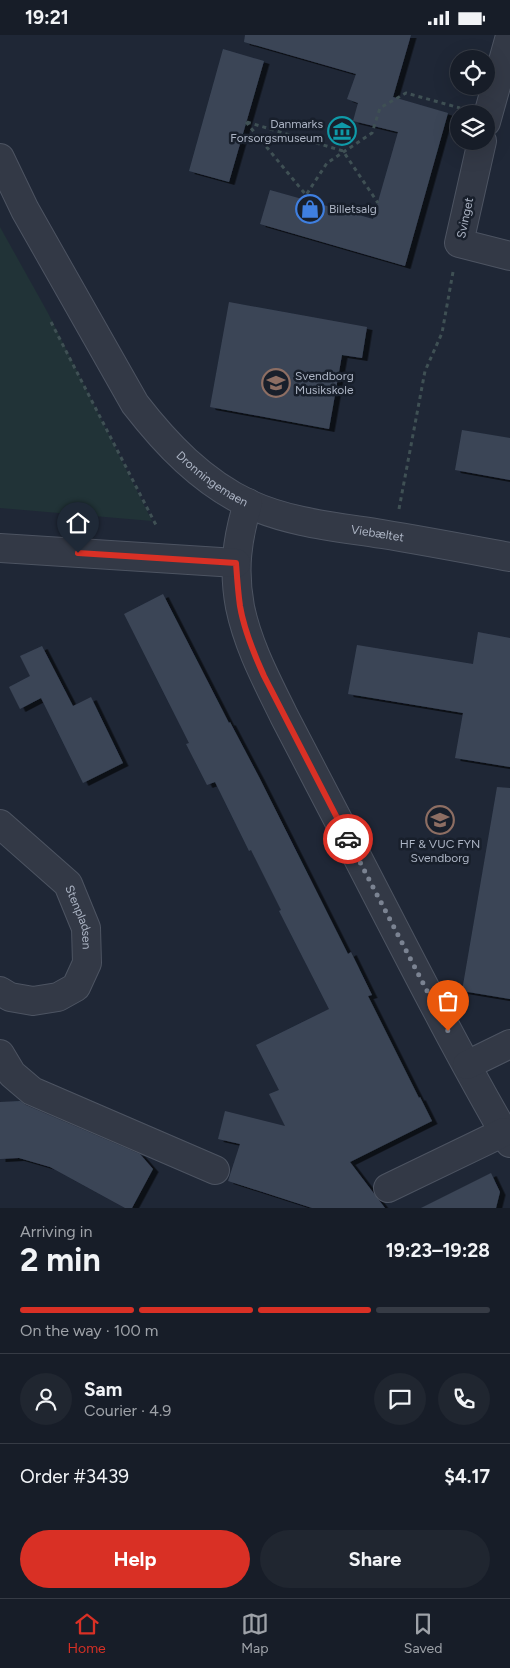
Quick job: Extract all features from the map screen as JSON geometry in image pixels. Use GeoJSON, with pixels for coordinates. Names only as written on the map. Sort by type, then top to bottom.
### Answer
{"type":"FeatureCollection","features":[{"type":"Feature","properties":{"kind":"street"},"geometry":{"type":"LineString","coordinates":[[491,105],[510,36]]}},
{"type":"Feature","properties":{"kind":"street","name":"Svinget"},"geometry":{"type":"LineString","coordinates":[[480,150],[459,243],[510,256]]}},
{"type":"Feature","properties":{"kind":"street","name":"Dronningemaen"},"geometry":{"type":"LineString","coordinates":[[0,158],[25,210],[135,404],[157,433],[184,460],[218,485],[248,503],[241,526],[236,563],[240,607],[264,676],[467,1065],[507,1137]]}},
{"type":"Feature","properties":{"kind":"street","name":"Viebæltet"},"geometry":{"type":"LineString","coordinates":[[248,503],[298,520],[510,557]]}},
{"type":"Feature","properties":{"kind":"street"},"geometry":{"type":"LineString","coordinates":[[0,549],[236,563]]}},
{"type":"Feature","properties":{"kind":"street","name":"Stenpladsen"},"geometry":{"type":"LineString","coordinates":[[0,826],[68,885],[86,928],[87,963],[76,987],[58,997],[33,1001],[3,1002]]}},
{"type":"Feature","properties":{"kind":"street"},"geometry":{"type":"LineString","coordinates":[[467,1065],[510,1044]]}},
{"type":"Feature","properties":{"kind":"street"},"geometry":{"type":"LineString","coordinates":[[0,1054],[12,1074],[32,1091],[215,1170]]}},
{"type":"Feature","properties":{"kind":"street"},"geometry":{"type":"LineString","coordinates":[[388,1188],[507,1137]]}},
{"type":"Feature","properties":{"kind":"path"},"geometry":{"type":"LineString","coordinates":[[305,200],[306,195],[327,163],[372,133],[380,108],[406,93],[450,106]]}},
{"type":"Feature","properties":{"kind":"path"},"geometry":{"type":"LineString","coordinates":[[306,195],[246,122],[344,151],[378,203]]}},
{"type":"Feature","properties":{"kind":"path"},"geometry":{"type":"LineString","coordinates":[[402,494],[425,371],[442,333],[459,243]]}},
{"type":"Feature","properties":{"kind":"path"},"geometry":{"type":"LineString","coordinates":[[50,318],[158,530]]}},
{"type":"Feature","properties":{"kind":"shaded area"},"geometry":{"type":"Polygon","coordinates":[[[0,227],[48,313],[152,521],[0,508],[0,227]]]}},
{"type":"Feature","properties":{"kind":"building"},"geometry":{"type":"Polygon","coordinates":[[[245,35],[411,35],[393,97],[448,113],[405,266],[260,224],[270,190],[373,219],[398,132],[353,121],[358,103],[347,99],[356,74],[244,42],[245,35]]]}},
{"type":"Feature","properties":{"kind":"building"},"geometry":{"type":"Polygon","coordinates":[[[223,49],[264,61],[229,182],[189,171],[223,49]]]}},
{"type":"Feature","properties":{"kind":"building","name":"Svendborg Musikskole"},"geometry":{"type":"Polygon","coordinates":[[[229,302],[367,327],[362,358],[342,355],[329,429],[210,407],[229,302]]]}},
{"type":"Feature","properties":{"kind":"building"},"geometry":{"type":"Polygon","coordinates":[[[462,430],[510,438],[510,480],[455,470],[462,430]]]}},
{"type":"Feature","properties":{"kind":"building"},"geometry":{"type":"Polygon","coordinates":[[[163,594],[259,777],[348,954],[351,952],[372,995],[368,996],[432,1121],[350,1162],[385,1208],[312,1208],[228,1181],[240,1144],[218,1139],[225,1111],[285,1126],[269,1094],[279,1090],[256,1045],[329,1009],[279,911],[281,910],[251,850],[249,851],[215,782],[207,785],[186,744],[189,743],[124,614],[163,594]]]}},
{"type":"Feature","properties":{"kind":"building"},"geometry":{"type":"Polygon","coordinates":[[[478,632],[510,638],[510,767],[455,758],[463,713],[348,694],[357,645],[473,664],[478,632]]]}},
{"type":"Feature","properties":{"kind":"building"},"geometry":{"type":"Polygon","coordinates":[[[42,646],[73,706],[91,697],[123,763],[83,783],[41,698],[20,709],[9,687],[30,676],[20,656],[42,646]]]}},
{"type":"Feature","properties":{"kind":"building"},"geometry":{"type":"Polygon","coordinates":[[[497,787],[510,788],[510,999],[462,991],[497,787]]]}},
{"type":"Feature","properties":{"kind":"building"},"geometry":{"type":"Polygon","coordinates":[[[20,1101],[140,1154],[153,1169],[132,1208],[125,1208],[50,1167],[19,1158],[0,1159],[0,1102],[20,1101]]]}},
{"type":"Feature","properties":{"kind":"building"},"geometry":{"type":"Polygon","coordinates":[[[491,1173],[500,1192],[496,1208],[421,1208],[491,1173]]]}},
{"type":"Feature","properties":{"kind":"way so far"},"geometry":{"type":"LineString","coordinates":[[348,839],[448,1031]]}},
{"type":"Feature","properties":{"kind":"place","name":"Danmarks Forsorgsmuseum"},"geometry":{"type":"Point","coordinates":[342,131]}},
{"type":"Feature","properties":{"kind":"place","name":"Billetsalg"},"geometry":{"type":"Point","coordinates":[310,209]}},
{"type":"Feature","properties":{"kind":"place","name":"Svendborg Musikskole"},"geometry":{"type":"Point","coordinates":[276,383]}},
{"type":"Feature","properties":{"kind":"place","name":"HF & VUC FYN Svendborg"},"geometry":{"type":"Point","coordinates":[440,820]}},
{"type":"Feature","properties":{"kind":"route"},"geometry":{"type":"LineString","coordinates":[[78,553],[236,563],[240,607],[246,632],[255,655],[348,839]]}}]}
